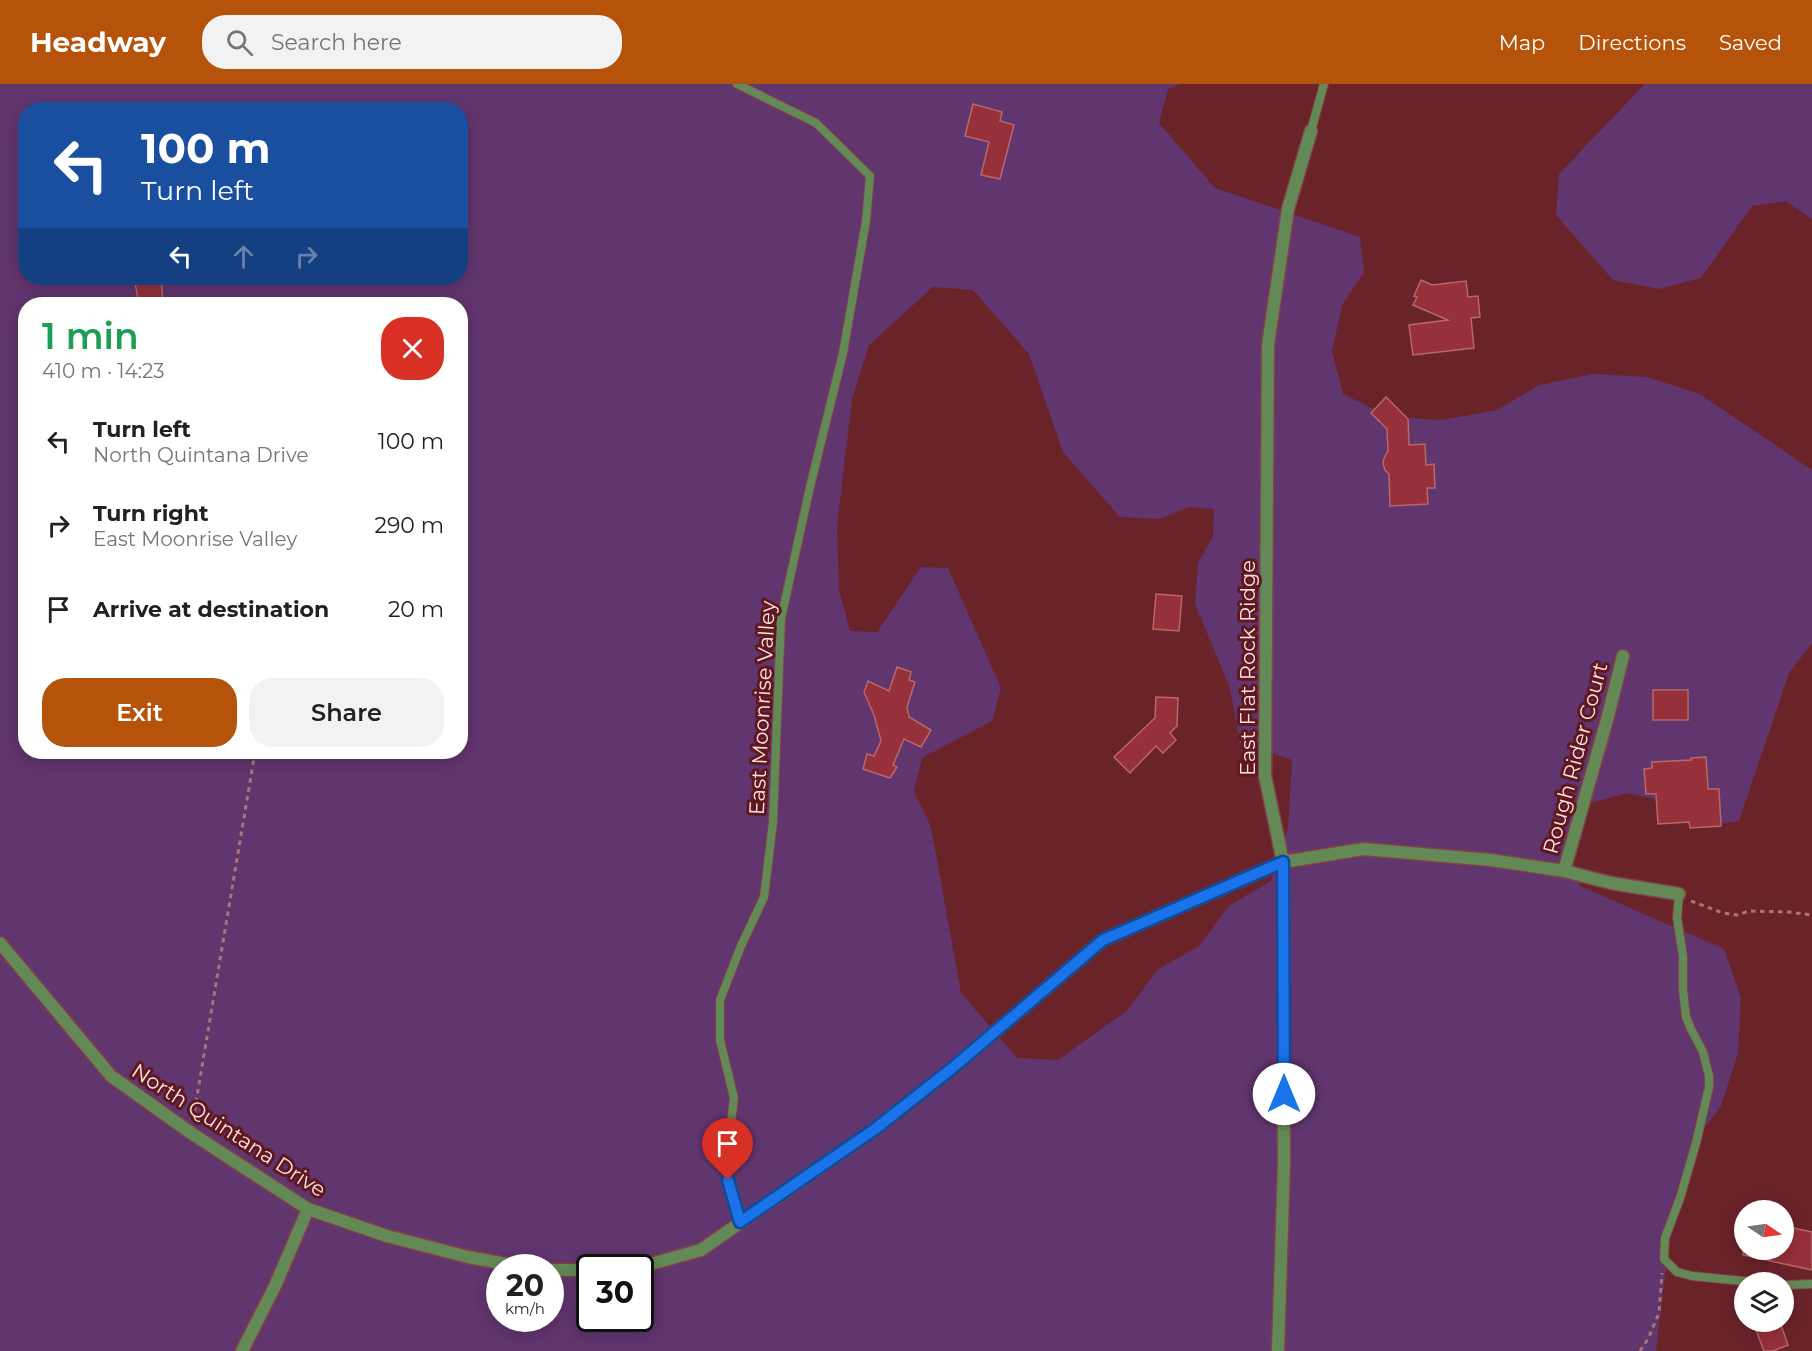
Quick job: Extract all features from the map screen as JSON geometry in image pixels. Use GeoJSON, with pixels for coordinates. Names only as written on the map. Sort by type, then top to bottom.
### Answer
{"type":"FeatureCollection","features":[{"type":"Feature","properties":{"kind":"street","name":"East Flat Rock Ridge"},"geometry":{"type":"LineString","coordinates":[[1278,1351],[1284,1163],[1283,862],[1265,776],[1268,345],[1288,209],[1311,131]]}},
{"type":"Feature","properties":{"kind":"street","name":"Rough Rider Court"},"geometry":{"type":"LineString","coordinates":[[1564,871],[1623,656]]}},
{"type":"Feature","properties":{"kind":"street"},"geometry":{"type":"LineString","coordinates":[[654,1263],[701,1250],[875,1129],[950,1070],[1103,940],[1283,862],[1363,849],[1491,860],[1564,871],[1611,883],[1679,894]]}},
{"type":"Feature","properties":{"kind":"street","name":"North Quintana Drive"},"geometry":{"type":"LineString","coordinates":[[0,943],[111,1076],[191,1133],[308,1209],[387,1236],[486,1260]]}},
{"type":"Feature","properties":{"kind":"street"},"geometry":{"type":"LineString","coordinates":[[242,1351],[275,1286],[308,1209]]}},
{"type":"Feature","properties":{"kind":"lane","name":"East Moonrise Valley"},"geometry":{"type":"LineString","coordinates":[[737,84],[816,123],[870,176],[866,221],[843,353],[781,619],[773,822],[764,897],[741,946],[720,1000],[720,1040],[734,1098],[728,1180],[740,1222]]}},
{"type":"Feature","properties":{"kind":"lane"},"geometry":{"type":"LineString","coordinates":[[1311,131],[1324,84]]}},
{"type":"Feature","properties":{"kind":"lane"},"geometry":{"type":"LineString","coordinates":[[1679,894],[1677,918],[1683,956],[1686,1017],[1703,1052],[1710,1076],[1696,1143],[1680,1198],[1665,1238],[1664,1258],[1677,1272],[1692,1276],[1734,1280]]}},
{"type":"Feature","properties":{"kind":"lane"},"geometry":{"type":"LineString","coordinates":[[1794,1285],[1812,1284]]}},
{"type":"Feature","properties":{"kind":"path"},"geometry":{"type":"LineString","coordinates":[[191,1133],[254,759]]}},
{"type":"Feature","properties":{"kind":"path"},"geometry":{"type":"LineString","coordinates":[[1679,894],[1723,913],[1737,915],[1749,911],[1812,915]]}},
{"type":"Feature","properties":{"kind":"path"},"geometry":{"type":"LineString","coordinates":[[1640,1351],[1659,1313],[1664,1258]]}},
{"type":"Feature","properties":{"kind":"shaded area"},"geometry":{"type":"Polygon","coordinates":[[[0,84],[1180,84],[1168,89],[1159,123],[1215,188],[1360,237],[1364,272],[1342,305],[1332,352],[1343,394],[1389,417],[1442,420],[1497,410],[1539,385],[1593,374],[1647,377],[1700,394],[1812,470],[1812,643],[1789,673],[1739,821],[1705,825],[1673,803],[1627,793],[1586,804],[1569,844],[1580,886],[1724,949],[1741,998],[1738,1053],[1721,1106],[1691,1146],[1674,1199],[1656,1351],[0,1351],[0,84]],[[933,287],[869,345],[852,399],[837,527],[839,589],[850,631],[877,632],[921,567],[948,568],[1001,688],[992,721],[922,758],[914,792],[931,827],[961,993],[1017,1058],[1058,1060],[1128,1010],[1157,970],[1199,946],[1229,906],[1271,881],[1288,828],[1292,760],[1240,743],[1230,688],[1195,604],[1198,563],[1213,536],[1214,509],[1188,507],[1160,519],[1120,517],[1063,452],[1029,354],[973,290],[933,287]]]}},
{"type":"Feature","properties":{"kind":"shaded area"},"geometry":{"type":"Polygon","coordinates":[[[1645,84],[1812,84],[1812,219],[1786,201],[1752,206],[1701,278],[1659,289],[1613,280],[1556,215],[1559,174],[1645,84]]]}},
{"type":"Feature","properties":{"kind":"building"},"geometry":{"type":"Polygon","coordinates":[[[973,104],[1002,112],[1000,121],[1014,125],[1000,179],[981,175],[989,142],[965,136],[973,104]]]}},
{"type":"Feature","properties":{"kind":"building"},"geometry":{"type":"Polygon","coordinates":[[[1421,280],[1432,285],[1466,281],[1468,297],[1478,296],[1480,317],[1471,318],[1474,348],[1413,355],[1409,325],[1448,320],[1413,305],[1421,280]]]}},
{"type":"Feature","properties":{"kind":"building"},"geometry":{"type":"Polygon","coordinates":[[[135,285],[162,285],[163,297],[138,297],[135,285]]]}},
{"type":"Feature","properties":{"kind":"building"},"geometry":{"type":"Polygon","coordinates":[[[1386,397],[1408,419],[1409,445],[1425,444],[1426,465],[1434,464],[1435,488],[1427,488],[1428,504],[1390,506],[1389,474],[1383,463],[1388,451],[1387,429],[1371,413],[1386,397]]]}},
{"type":"Feature","properties":{"kind":"building"},"geometry":{"type":"Polygon","coordinates":[[[1156,594],[1182,596],[1179,631],[1153,629],[1156,594]]]}},
{"type":"Feature","properties":{"kind":"building"},"geometry":{"type":"Polygon","coordinates":[[[897,667],[911,672],[909,680],[915,682],[907,707],[909,717],[931,730],[921,747],[904,739],[893,765],[897,767],[890,778],[863,769],[867,754],[874,756],[881,741],[874,715],[864,692],[868,681],[889,691],[897,667]]]}},
{"type":"Feature","properties":{"kind":"building"},"geometry":{"type":"Polygon","coordinates":[[[1653,690],[1688,690],[1688,720],[1653,720],[1653,690]]]}},
{"type":"Feature","properties":{"kind":"building"},"geometry":{"type":"Polygon","coordinates":[[[1156,697],[1178,698],[1177,726],[1170,733],[1176,740],[1163,753],[1156,746],[1130,773],[1114,757],[1155,718],[1156,697]]]}},
{"type":"Feature","properties":{"kind":"building"},"geometry":{"type":"Polygon","coordinates":[[[1706,757],[1708,789],[1719,789],[1721,826],[1690,828],[1689,822],[1658,824],[1656,794],[1646,794],[1644,769],[1652,768],[1652,762],[1706,757]]]}},
{"type":"Feature","properties":{"kind":"building"},"geometry":{"type":"Polygon","coordinates":[[[1794,1228],[1812,1232],[1812,1270],[1766,1260],[1794,1260],[1794,1228]]]}},
{"type":"Feature","properties":{"kind":"building"},"geometry":{"type":"Polygon","coordinates":[[[1757,1332],[1783,1332],[1788,1345],[1773,1351],[1764,1351],[1757,1332]]]}},
{"type":"Feature","properties":{"kind":"route"},"geometry":{"type":"LineString","coordinates":[[728,1180],[740,1222],[875,1129],[950,1070],[1103,940],[1283,862],[1284,1094]]}}]}
